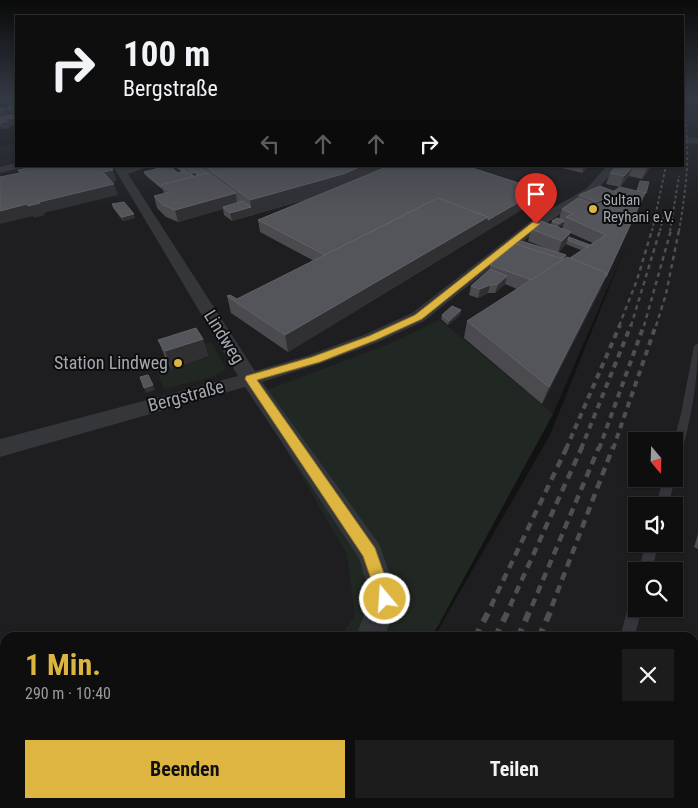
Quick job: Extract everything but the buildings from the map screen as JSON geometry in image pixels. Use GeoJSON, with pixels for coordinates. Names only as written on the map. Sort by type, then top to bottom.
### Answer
{"type":"FeatureCollection","features":[{"type":"Feature","properties":{"kind":"street"},"geometry":{"type":"LineString","coordinates":[[0,170],[15,166]]}},
{"type":"Feature","properties":{"kind":"street"},"geometry":{"type":"LineString","coordinates":[[120,169],[137,167]]}},
{"type":"Feature","properties":{"kind":"street","name":"Bergstraße"},"geometry":{"type":"LineString","coordinates":[[0,448],[316,359],[372,338],[418,317],[536,224],[590,190],[611,167]]}},
{"type":"Feature","properties":{"kind":"street","name":"Lindweg"},"geometry":{"type":"LineString","coordinates":[[120,169],[250,379],[370,553],[385,599],[371,632]]}},
{"type":"Feature","properties":{"kind":"lane"},"geometry":{"type":"LineString","coordinates":[[681,432],[698,346]]}},
{"type":"Feature","properties":{"kind":"lane"},"geometry":{"type":"LineString","coordinates":[[629,632],[632,617]]}},
{"type":"Feature","properties":{"kind":"shaded area"},"geometry":{"type":"Polygon","coordinates":[[[684,137],[698,137],[698,632],[437,632],[550,435],[626,246],[553,414],[432,632],[0,632],[0,147],[15,143],[15,167],[684,167],[684,137]]]}},
{"type":"Feature","properties":{"kind":"shaded area"},"geometry":{"type":"Polygon","coordinates":[[[440,320],[553,414],[435,632],[344,632],[355,616],[347,554],[254,395],[389,344],[440,320]]]}},
{"type":"Feature","properties":{"kind":"shaded area"},"geometry":{"type":"Polygon","coordinates":[[[211,342],[226,369],[212,377],[164,389],[153,361],[164,357],[170,369],[208,357],[201,345],[211,342]]]}},
{"type":"Feature","properties":{"kind":"railway"},"geometry":{"type":"LineString","coordinates":[[679,231],[686,183],[687,137]]}},
{"type":"Feature","properties":{"kind":"railway"},"geometry":{"type":"LineString","coordinates":[[652,231],[666,167]]}},
{"type":"Feature","properties":{"kind":"railway"},"geometry":{"type":"LineString","coordinates":[[670,231],[679,176]]}},
{"type":"Feature","properties":{"kind":"railway"},"geometry":{"type":"LineString","coordinates":[[660,231],[665,209]]}},
{"type":"Feature","properties":{"kind":"railway"},"geometry":{"type":"LineString","coordinates":[[619,326],[637,280],[652,230]]}},
{"type":"Feature","properties":{"kind":"railway"},"geometry":{"type":"LineString","coordinates":[[631,326],[660,230]]}},
{"type":"Feature","properties":{"kind":"railway"},"geometry":{"type":"LineString","coordinates":[[644,326],[671,230]]}},
{"type":"Feature","properties":{"kind":"railway"},"geometry":{"type":"LineString","coordinates":[[656,326],[666,294],[679,230]]}},
{"type":"Feature","properties":{"kind":"railway"},"geometry":{"type":"LineString","coordinates":[[566,449],[620,325]]}},
{"type":"Feature","properties":{"kind":"railway"},"geometry":{"type":"LineString","coordinates":[[581,449],[631,325]]}},
{"type":"Feature","properties":{"kind":"railway"},"geometry":{"type":"LineString","coordinates":[[599,449],[644,325]]}},
{"type":"Feature","properties":{"kind":"railway"},"geometry":{"type":"LineString","coordinates":[[613,449],[656,325]]}},
{"type":"Feature","properties":{"kind":"railway"},"geometry":{"type":"LineString","coordinates":[[491,606],[567,447]]}},
{"type":"Feature","properties":{"kind":"railway"},"geometry":{"type":"LineString","coordinates":[[510,606],[582,447]]}},
{"type":"Feature","properties":{"kind":"railway"},"geometry":{"type":"LineString","coordinates":[[532,606],[599,447]]}},
{"type":"Feature","properties":{"kind":"railway"},"geometry":{"type":"LineString","coordinates":[[552,606],[613,447]]}},
{"type":"Feature","properties":{"kind":"railway"},"geometry":{"type":"LineString","coordinates":[[478,632],[492,605]]}},
{"type":"Feature","properties":{"kind":"railway"},"geometry":{"type":"LineString","coordinates":[[498,632],[511,605]]}},
{"type":"Feature","properties":{"kind":"railway"},"geometry":{"type":"LineString","coordinates":[[521,632],[532,605]]}},
{"type":"Feature","properties":{"kind":"railway"},"geometry":{"type":"LineString","coordinates":[[542,632],[553,605]]}},
{"type":"Feature","properties":{"kind":"place","name":"Sultan Reyhani e.V."},"geometry":{"type":"Point","coordinates":[593,209]}},
{"type":"Feature","properties":{"kind":"place","name":"Station Lindweg"},"geometry":{"type":"Point","coordinates":[178,363]}},
{"type":"Feature","properties":{"kind":"route"},"geometry":{"type":"LineString","coordinates":[[385,599],[370,553],[250,379],[316,359],[372,338],[418,317],[536,224]]}}]}
